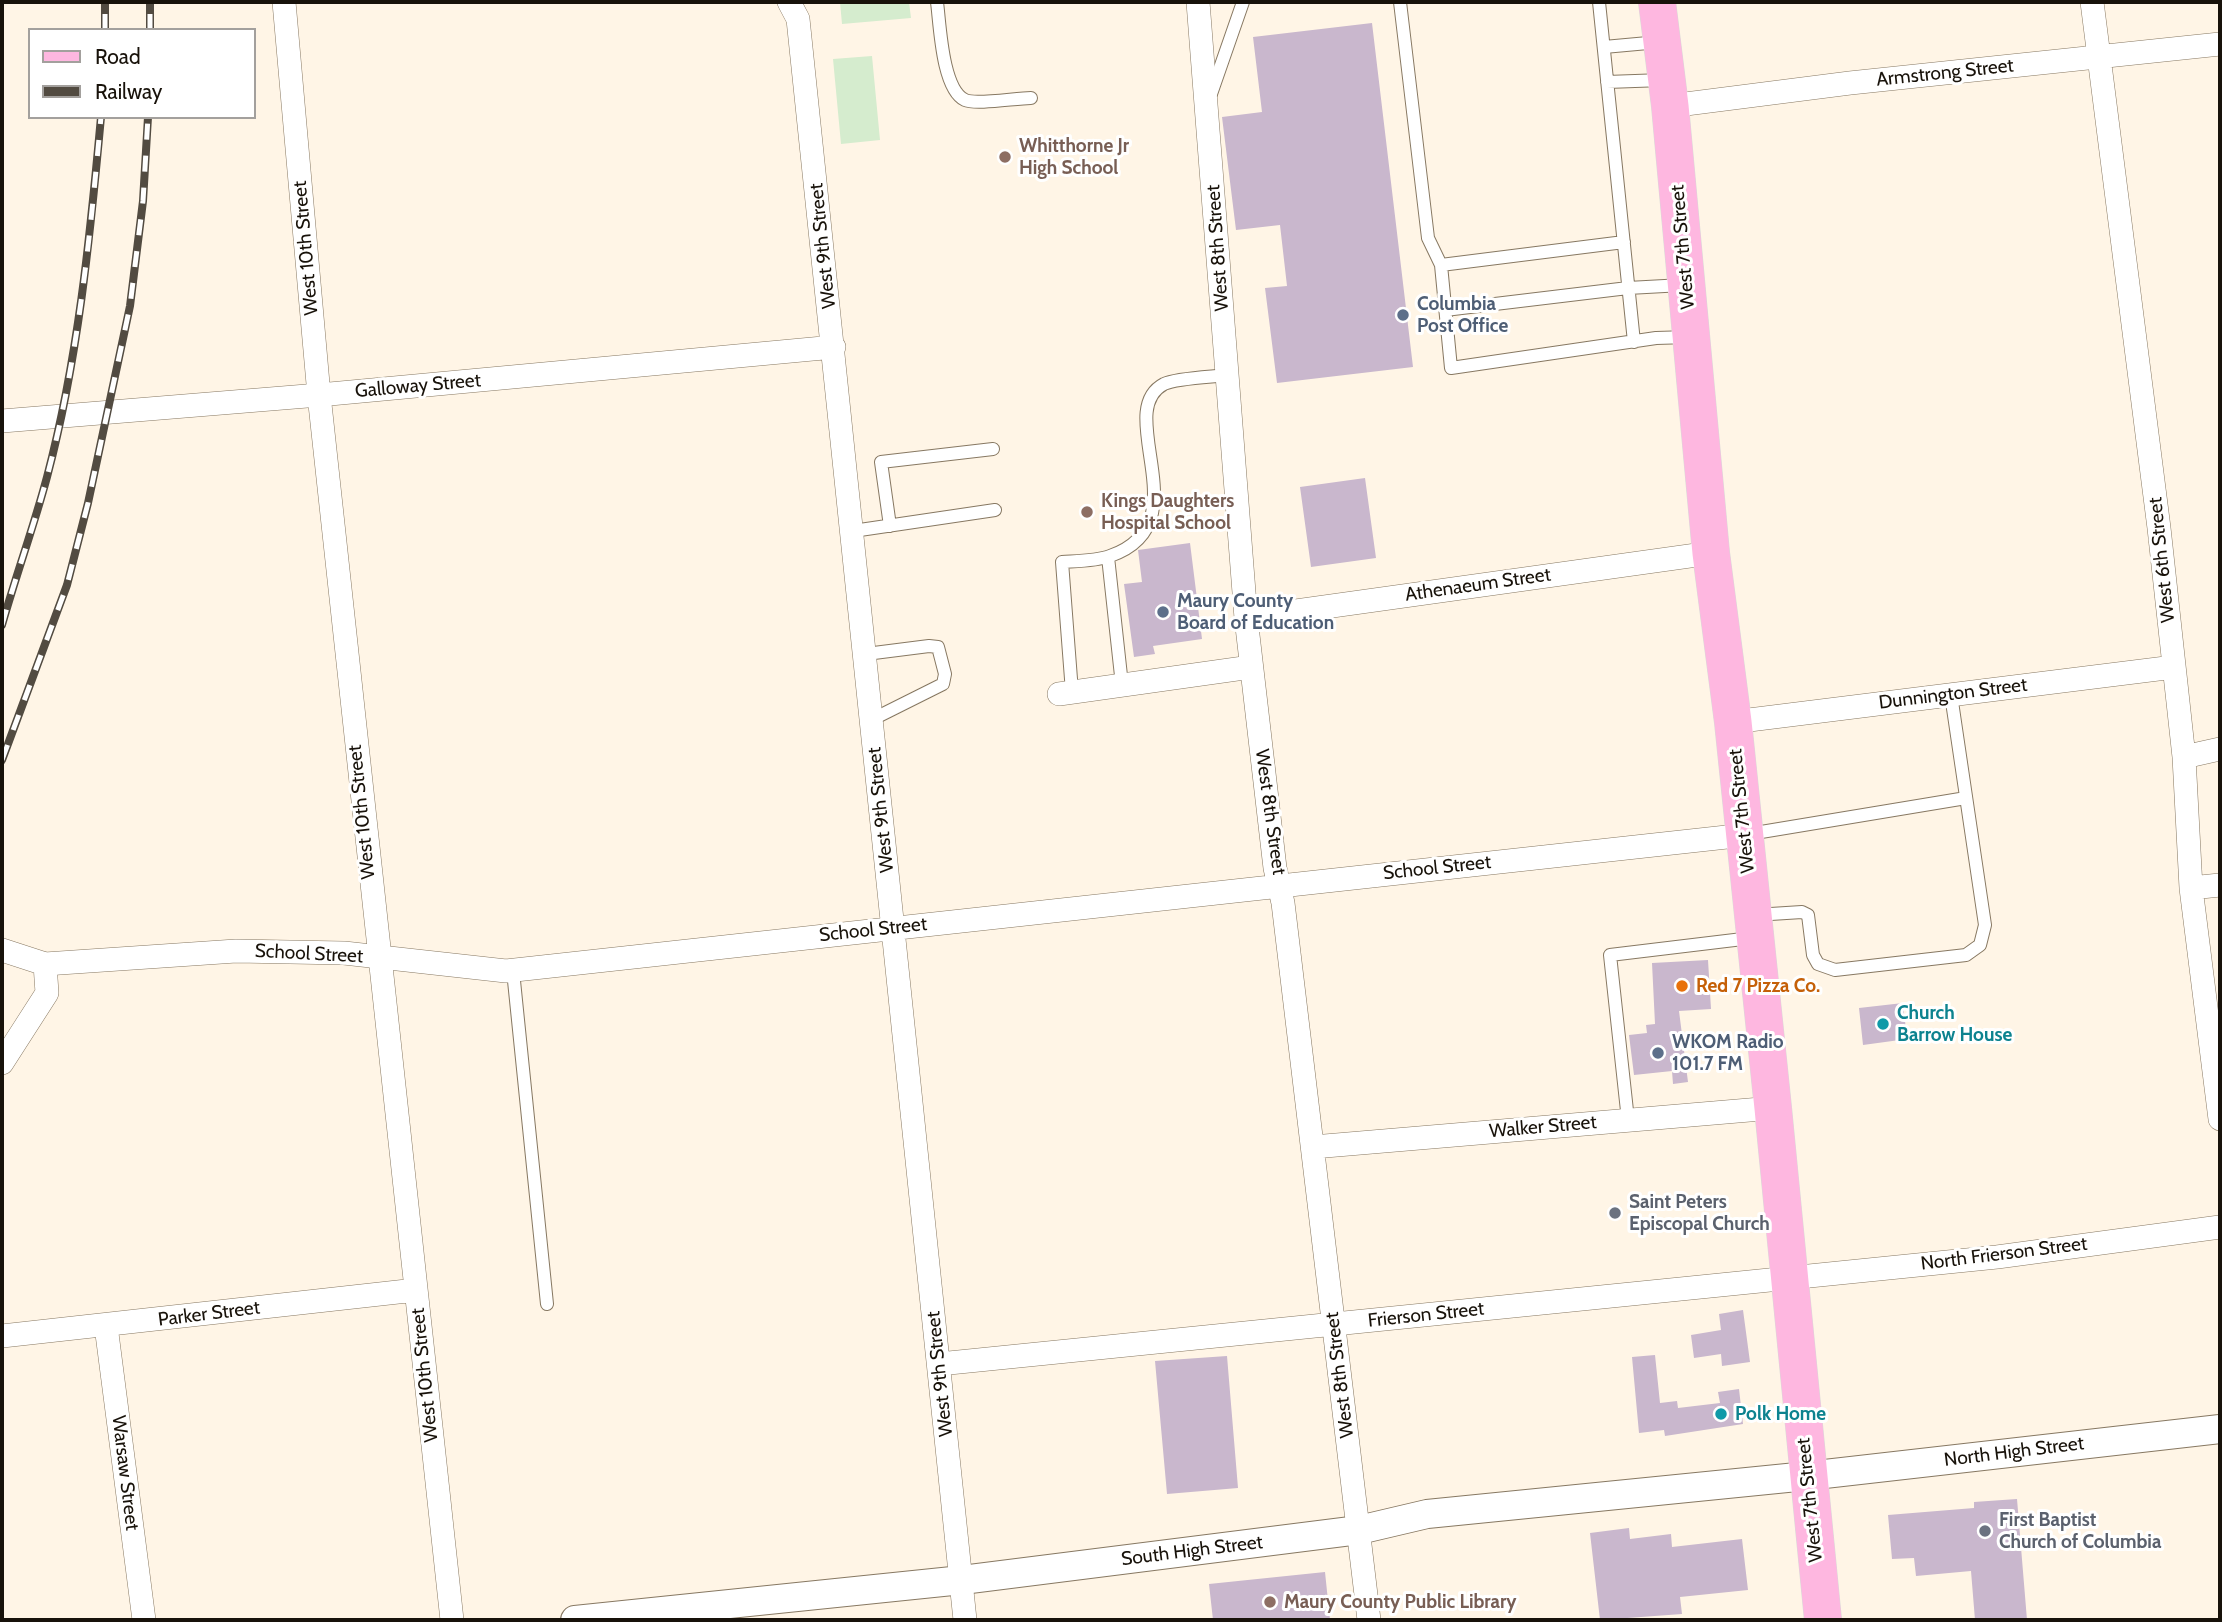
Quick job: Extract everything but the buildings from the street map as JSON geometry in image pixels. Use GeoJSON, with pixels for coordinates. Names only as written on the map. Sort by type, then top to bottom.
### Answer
{"type":"FeatureCollection","features":[{"type":"Feature","properties":{"kind":"main road","name":"West 7th Street"},"geometry":{"type":"LineString","coordinates":[[1657,2],[1711,553],[1745,835],[1752,927],[1773,1108],[1823,1620]]}},
{"type":"Feature","properties":{"kind":"street","name":"West 10th Street"},"geometry":{"type":"LineString","coordinates":[[284,2],[319,395],[378,959],[452,1620]]}},
{"type":"Feature","properties":{"kind":"street","name":"West 9th Street"},"geometry":{"type":"LineString","coordinates":[[789,2],[798,19],[834,346],[965,1620]]}},
{"type":"Feature","properties":{"kind":"street","name":"West 8th Street"},"geometry":{"type":"LineString","coordinates":[[1198,2],[1251,667],[1313,1147],[1369,1620]]}},
{"type":"Feature","properties":{"kind":"street","name":"West 6th Street"},"geometry":{"type":"LineString","coordinates":[[2092,2],[2101,56],[2174,667],[2184,757],[2191,888],[2217,1058],[2220,1119]]}},
{"type":"Feature","properties":{"kind":"street","name":"Armstrong Street"},"geometry":{"type":"LineString","coordinates":[[1668,93],[2220,44]]}},
{"type":"Feature","properties":{"kind":"street","name":"Galloway Street"},"geometry":{"type":"LineString","coordinates":[[2,421],[319,395],[834,346]]}},
{"type":"Feature","properties":{"kind":"street","name":"Athenaeum Street"},"geometry":{"type":"LineString","coordinates":[[1246,618],[1711,553]]}},
{"type":"Feature","properties":{"kind":"street"},"geometry":{"type":"LineString","coordinates":[[1066,693],[1251,667]]}},
{"type":"Feature","properties":{"kind":"street","name":"Dunnington Street"},"geometry":{"type":"LineString","coordinates":[[1733,722],[2174,667]]}},
{"type":"Feature","properties":{"kind":"street"},"geometry":{"type":"LineString","coordinates":[[2184,757],[2220,750]]}},
{"type":"Feature","properties":{"kind":"street","name":"School Street"},"geometry":{"type":"LineString","coordinates":[[2,950],[45,964],[236,951],[344,953],[378,959],[513,971],[1745,835]]}},
{"type":"Feature","properties":{"kind":"street"},"geometry":{"type":"LineString","coordinates":[[2191,888],[2220,885]]}},
{"type":"Feature","properties":{"kind":"street"},"geometry":{"type":"LineString","coordinates":[[2,1063],[47,993],[45,964]]}},
{"type":"Feature","properties":{"kind":"street","name":"Walker Street"},"geometry":{"type":"LineString","coordinates":[[1313,1147],[1773,1108]]}},
{"type":"Feature","properties":{"kind":"street","name":"North Frierson Street"},"geometry":{"type":"LineString","coordinates":[[1788,1277],[1997,1256],[2220,1227]]}},
{"type":"Feature","properties":{"kind":"street","name":"Frierson Street"},"geometry":{"type":"LineString","coordinates":[[939,1364],[1788,1277]]}},
{"type":"Feature","properties":{"kind":"street","name":"Parker Street"},"geometry":{"type":"LineString","coordinates":[[2,1336],[416,1290]]}},
{"type":"Feature","properties":{"kind":"street","name":"Warsaw Street"},"geometry":{"type":"LineString","coordinates":[[106,1326],[144,1620]]}},
{"type":"Feature","properties":{"kind":"street","name":"North High Street"},"geometry":{"type":"LineString","coordinates":[[1807,1476],[2220,1429]]}},
{"type":"Feature","properties":{"kind":"street","name":"South High Street"},"geometry":{"type":"LineString","coordinates":[[575,1620],[961,1580],[1359,1530],[1427,1514],[1807,1476]]}},
{"type":"Feature","properties":{"kind":"lane"},"geometry":{"type":"LineString","coordinates":[[937,2],[947,71],[954,92],[967,101],[1031,98]]}},
{"type":"Feature","properties":{"kind":"lane"},"geometry":{"type":"LineString","coordinates":[[1208,104],[1243,2]]}},
{"type":"Feature","properties":{"kind":"lane"},"geometry":{"type":"LineString","coordinates":[[1400,2],[1428,238],[1441,265],[1451,368],[1691,336]]}},
{"type":"Feature","properties":{"kind":"lane"},"geometry":{"type":"LineString","coordinates":[[1599,2],[1634,342]]}},
{"type":"Feature","properties":{"kind":"lane"},"geometry":{"type":"LineString","coordinates":[[1604,47],[1662,41]]}},
{"type":"Feature","properties":{"kind":"lane"},"geometry":{"type":"LineString","coordinates":[[1607,82],[1668,93]]}},
{"type":"Feature","properties":{"kind":"lane"},"geometry":{"type":"LineString","coordinates":[[1441,265],[1623,242]]}},
{"type":"Feature","properties":{"kind":"lane"},"geometry":{"type":"LineString","coordinates":[[1446,310],[1628,288],[1686,285]]}},
{"type":"Feature","properties":{"kind":"lane"},"geometry":{"type":"LineString","coordinates":[[1066,693],[1062,562],[1108,557],[1132,544],[1148,528],[1155,512],[1146,411],[1153,394],[1164,384],[1228,375]]}},
{"type":"Feature","properties":{"kind":"lane"},"geometry":{"type":"LineString","coordinates":[[890,526],[881,462],[993,449]]}},
{"type":"Feature","properties":{"kind":"lane"},"geometry":{"type":"LineString","coordinates":[[853,531],[995,510]]}},
{"type":"Feature","properties":{"kind":"lane"},"geometry":{"type":"LineString","coordinates":[[1108,557],[1122,685]]}},
{"type":"Feature","properties":{"kind":"lane"},"geometry":{"type":"LineString","coordinates":[[866,654],[938,647],[945,674],[943,684],[871,720]]}},
{"type":"Feature","properties":{"kind":"lane"},"geometry":{"type":"LineString","coordinates":[[1628,1120],[1610,955],[1752,927],[1802,912],[1808,915],[1813,955],[1818,964],[1835,970],[1966,955],[1980,944],[1985,925],[1951,695]]}},
{"type":"Feature","properties":{"kind":"lane"},"geometry":{"type":"LineString","coordinates":[[1745,835],[1966,798]]}},
{"type":"Feature","properties":{"kind":"lane"},"geometry":{"type":"LineString","coordinates":[[513,971],[547,1304]]}},
{"type":"Feature","properties":{"kind":"green space"},"geometry":{"type":"Polygon","coordinates":[[[840,2],[909,2],[911,18],[842,24],[840,2]]]}},
{"type":"Feature","properties":{"kind":"green space"},"geometry":{"type":"Polygon","coordinates":[[[872,56],[880,140],[841,144],[833,59],[872,56]]]}},
{"type":"Feature","properties":{"kind":"railway"},"geometry":{"type":"LineString","coordinates":[[105,2],[105,28]]}},
{"type":"Feature","properties":{"kind":"railway"},"geometry":{"type":"LineString","coordinates":[[150,2],[150,28]]}},
{"type":"Feature","properties":{"kind":"railway"},"geometry":{"type":"LineString","coordinates":[[2,625],[47,477],[67,388],[87,253],[101,119]]}},
{"type":"Feature","properties":{"kind":"railway"},"geometry":{"type":"LineString","coordinates":[[2,760],[67,585],[88,503],[130,306],[143,201],[148,119]]}},
{"type":"Feature","properties":{"kind":"place","name":"Whitthorne Jr High School"},"geometry":{"type":"Point","coordinates":[1005,157]}},
{"type":"Feature","properties":{"kind":"place","name":"Columbia Post Office"},"geometry":{"type":"Point","coordinates":[1403,315]}},
{"type":"Feature","properties":{"kind":"place","name":"Kings Daughters Hospital School"},"geometry":{"type":"Point","coordinates":[1087,512]}},
{"type":"Feature","properties":{"kind":"place","name":"Maury County Board of Education"},"geometry":{"type":"Point","coordinates":[1163,612]}},
{"type":"Feature","properties":{"kind":"place","name":"Red 7 Pizza Co."},"geometry":{"type":"Point","coordinates":[1682,986]}},
{"type":"Feature","properties":{"kind":"place","name":"Church Barrow House"},"geometry":{"type":"Point","coordinates":[1883,1024]}},
{"type":"Feature","properties":{"kind":"place","name":"WKOM Radio 101.7 FM"},"geometry":{"type":"Point","coordinates":[1658,1053]}},
{"type":"Feature","properties":{"kind":"place","name":"Saint Peters Episcopal Church"},"geometry":{"type":"Point","coordinates":[1615,1213]}},
{"type":"Feature","properties":{"kind":"place","name":"Polk Home"},"geometry":{"type":"Point","coordinates":[1721,1414]}},
{"type":"Feature","properties":{"kind":"place","name":"First Baptist Church of Columbia"},"geometry":{"type":"Point","coordinates":[1985,1531]}},
{"type":"Feature","properties":{"kind":"place","name":"Maury County Public Library"},"geometry":{"type":"Point","coordinates":[1270,1602]}}]}
